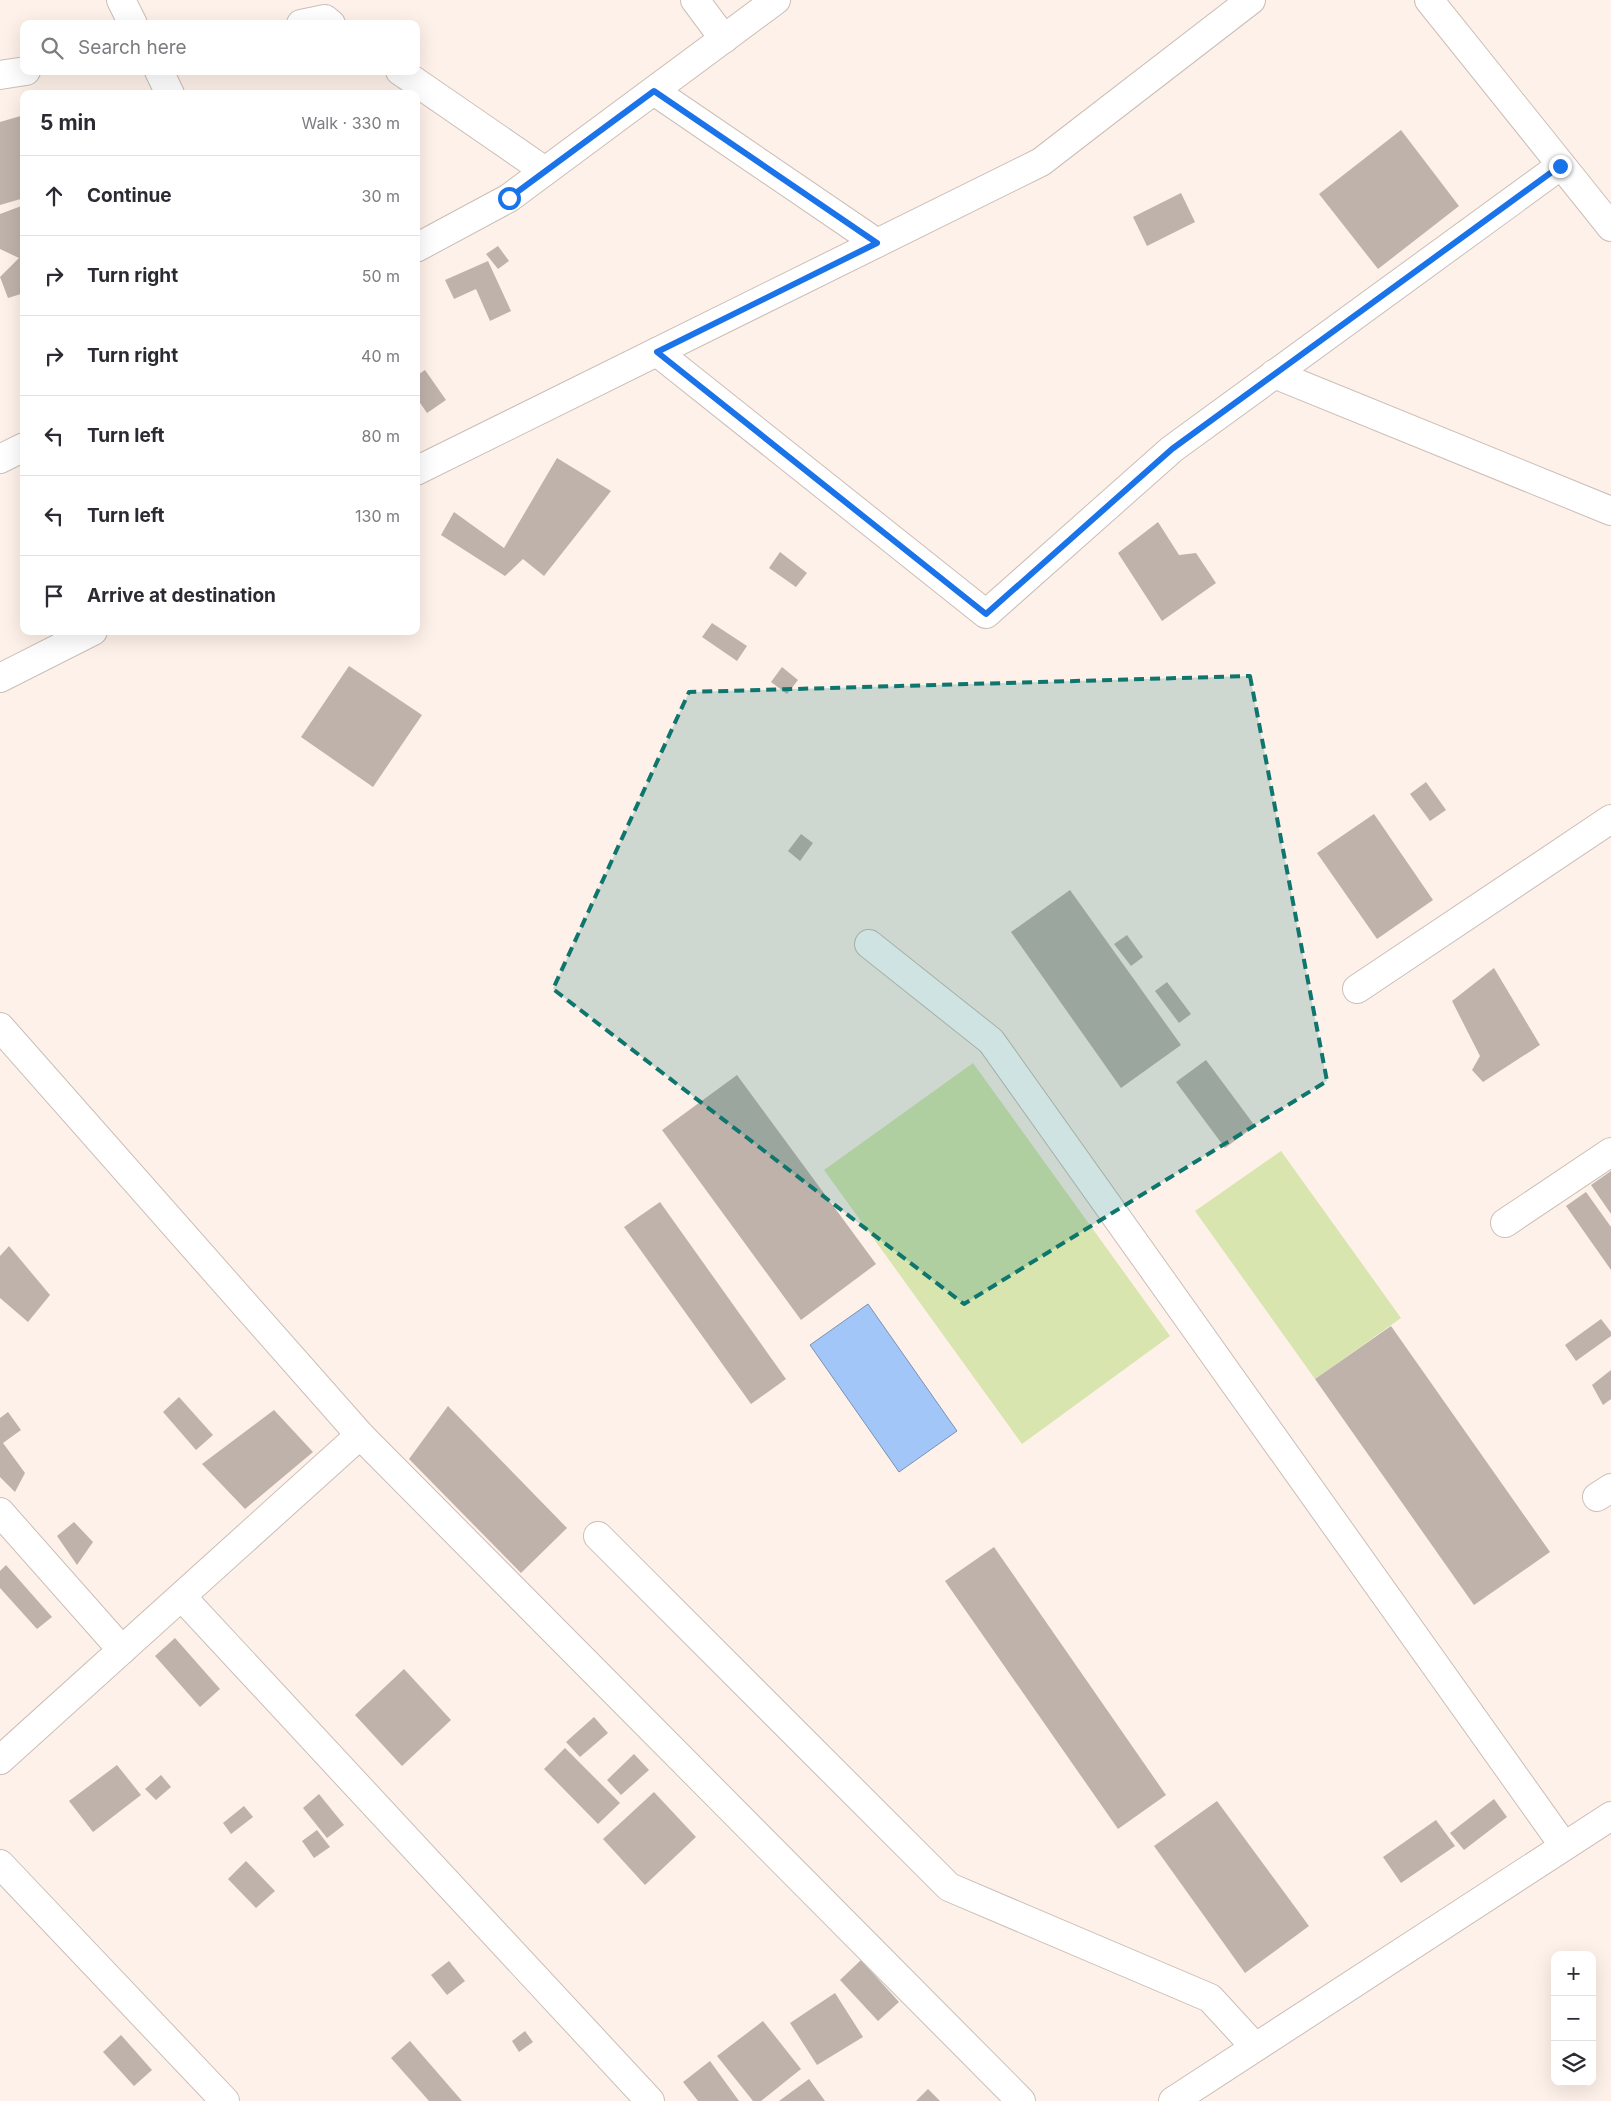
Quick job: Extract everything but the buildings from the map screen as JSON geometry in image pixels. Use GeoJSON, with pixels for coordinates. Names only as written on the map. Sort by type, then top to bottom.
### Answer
{"type":"FeatureCollection","features":[{"type":"Feature","properties":{"kind":"street"},"geometry":{"type":"LineString","coordinates":[[121,0],[131,20]]}},
{"type":"Feature","properties":{"kind":"street"},"geometry":{"type":"LineString","coordinates":[[695,0],[724,39]]}},
{"type":"Feature","properties":{"kind":"street"},"geometry":{"type":"LineString","coordinates":[[420,246],[509,198],[776,0]]}},
{"type":"Feature","properties":{"kind":"street"},"geometry":{"type":"LineString","coordinates":[[420,469],[1041,162],[1251,0]]}},
{"type":"Feature","properties":{"kind":"street"},"geometry":{"type":"LineString","coordinates":[[1429,0],[1560,166],[1611,227]]}},
{"type":"Feature","properties":{"kind":"street"},"geometry":{"type":"LineString","coordinates":[[0,75],[20,72]]}},
{"type":"Feature","properties":{"kind":"street"},"geometry":{"type":"LineString","coordinates":[[161,75],[168,90]]}},
{"type":"Feature","properties":{"kind":"street"},"geometry":{"type":"LineString","coordinates":[[406,75],[545,171]]}},
{"type":"Feature","properties":{"kind":"street"},"geometry":{"type":"LineString","coordinates":[[654,91],[877,243]]}},
{"type":"Feature","properties":{"kind":"street"},"geometry":{"type":"LineString","coordinates":[[657,352],[986,614],[1172,449],[1560,166]]}},
{"type":"Feature","properties":{"kind":"street"},"geometry":{"type":"LineString","coordinates":[[1274,374],[1611,511]]}},
{"type":"Feature","properties":{"kind":"street"},"geometry":{"type":"LineString","coordinates":[[0,678],[85,635]]}},
{"type":"Feature","properties":{"kind":"street"},"geometry":{"type":"LineString","coordinates":[[1357,989],[1611,819]]}},
{"type":"Feature","properties":{"kind":"street"},"geometry":{"type":"LineString","coordinates":[[869,944],[991,1041],[1564,1846]]}},
{"type":"Feature","properties":{"kind":"street"},"geometry":{"type":"LineString","coordinates":[[0,1027],[360,1435],[1021,2101]]}},
{"type":"Feature","properties":{"kind":"street"},"geometry":{"type":"LineString","coordinates":[[1505,1223],[1611,1152]]}},
{"type":"Feature","properties":{"kind":"street"},"geometry":{"type":"LineString","coordinates":[[0,1760],[360,1435]]}},
{"type":"Feature","properties":{"kind":"street"},"geometry":{"type":"LineString","coordinates":[[0,1512],[122,1650]]}},
{"type":"Feature","properties":{"kind":"street"},"geometry":{"type":"LineString","coordinates":[[598,1536],[949,1887],[1210,1998],[1255,2047]]}},
{"type":"Feature","properties":{"kind":"street"},"geometry":{"type":"LineString","coordinates":[[182,1596],[650,2101]]}},
{"type":"Feature","properties":{"kind":"street"},"geometry":{"type":"LineString","coordinates":[[1173,2101],[1611,1817]]}},
{"type":"Feature","properties":{"kind":"street"},"geometry":{"type":"LineString","coordinates":[[0,1864],[225,2101]]}},
{"type":"Feature","properties":{"kind":"highlighted area"},"geometry":{"type":"Polygon","coordinates":[[[1250,676],[1327,1081],[964,1304],[553,989],[689,692],[1250,676]]]}},
{"type":"Feature","properties":{"kind":"green space"},"geometry":{"type":"Polygon","coordinates":[[[973,1063],[1170,1336],[1022,1444],[824,1170],[973,1063]]]}},
{"type":"Feature","properties":{"kind":"green space"},"geometry":{"type":"Polygon","coordinates":[[[1281,1151],[1401,1318],[1315,1379],[1195,1211],[1281,1151]]]}},
{"type":"Feature","properties":{"kind":"water"},"geometry":{"type":"Polygon","coordinates":[[[868,1304],[957,1431],[899,1472],[810,1345],[868,1304]]]}},
{"type":"Feature","properties":{"kind":"route"},"geometry":{"type":"LineString","coordinates":[[509,198],[654,91],[877,243],[657,352],[986,614],[1172,449],[1560,166]]}}]}
